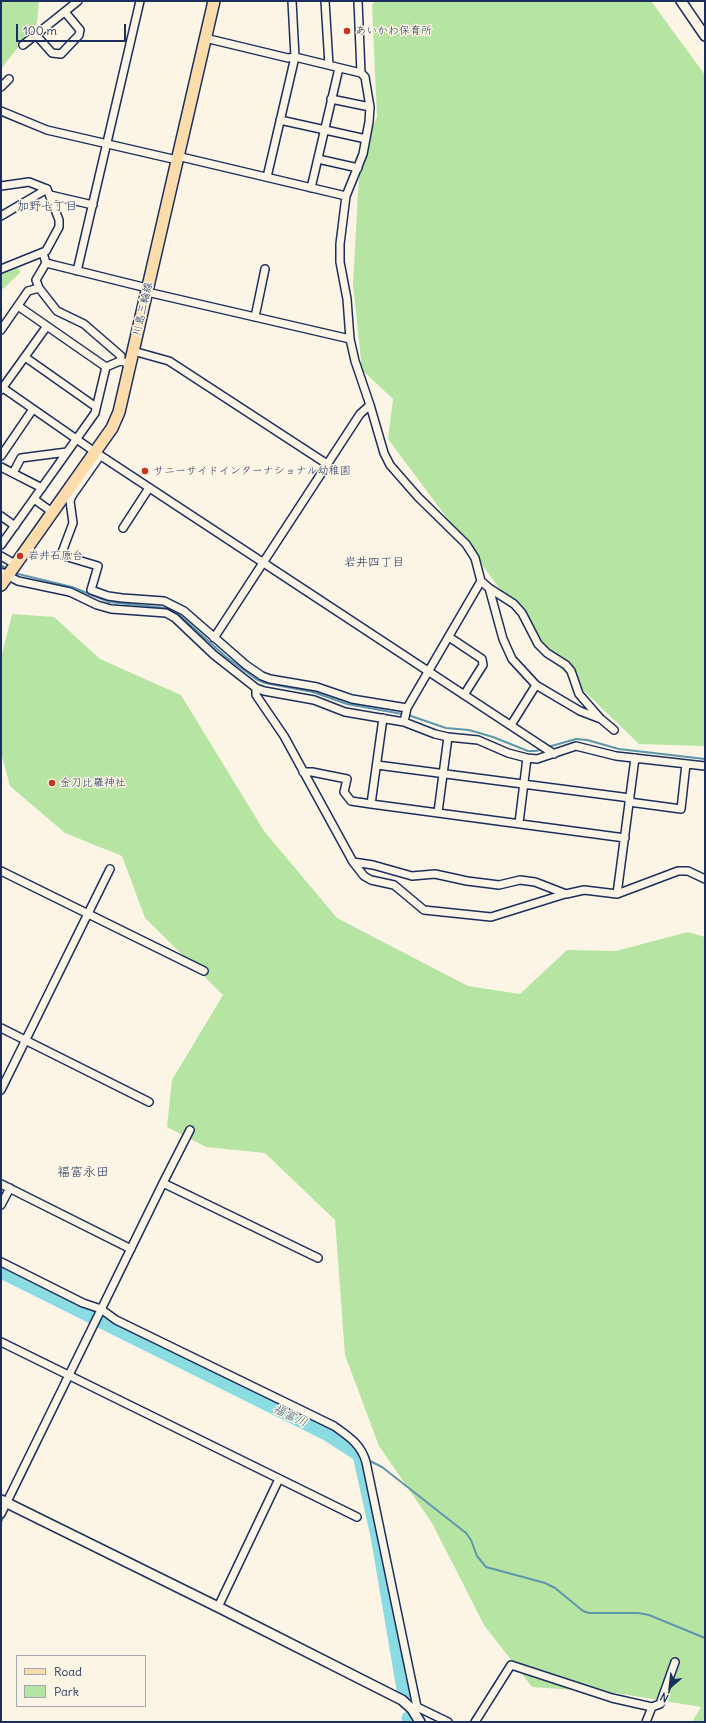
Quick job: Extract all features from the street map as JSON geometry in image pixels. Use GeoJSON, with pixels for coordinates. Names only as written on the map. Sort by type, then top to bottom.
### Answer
{"type":"FeatureCollection","features":[{"type":"Feature","properties":{"kind":"main road","name":"川島三輪線"},"geometry":{"type":"LineString","coordinates":[[8,573],[52,512],[97,454],[112,428],[119,412],[125,362],[133,351],[214,1]]}},
{"type":"Feature","properties":{"kind":"street"},"geometry":{"type":"LineString","coordinates":[[23,45],[78,1]]}},
{"type":"Feature","properties":{"kind":"street"},"geometry":{"type":"LineString","coordinates":[[77,271],[140,1]]}},
{"type":"Feature","properties":{"kind":"street"},"geometry":{"type":"LineString","coordinates":[[267,177],[295,57],[292,1]]}},
{"type":"Feature","properties":{"kind":"street"},"geometry":{"type":"LineString","coordinates":[[325,1],[329,65]]}},
{"type":"Feature","properties":{"kind":"street"},"geometry":{"type":"LineString","coordinates":[[358,1],[362,73],[365,77],[370,107],[363,154],[346,196],[340,244],[340,262],[347,299],[350,339],[355,361],[384,453],[390,465],[418,497],[466,544],[475,558],[481,582],[514,604],[522,613],[538,644],[547,653],[566,665],[571,671],[579,694],[601,719],[614,730]]}},
{"type":"Feature","properties":{"kind":"street"},"geometry":{"type":"LineString","coordinates":[[681,1],[705,36]]}},
{"type":"Feature","properties":{"kind":"street"},"geometry":{"type":"LineString","coordinates":[[36,35],[52,53],[61,54],[79,35],[80,30],[64,12]]}},
{"type":"Feature","properties":{"kind":"street"},"geometry":{"type":"LineString","coordinates":[[205,38],[288,58],[295,57],[362,73]]}},
{"type":"Feature","properties":{"kind":"street"},"geometry":{"type":"LineString","coordinates":[[311,188],[339,68]]}},
{"type":"Feature","properties":{"kind":"street"},"geometry":{"type":"LineString","coordinates":[[1,87],[9,79]]}},
{"type":"Feature","properties":{"kind":"street"},"geometry":{"type":"LineString","coordinates":[[331,99],[370,107]]}},
{"type":"Feature","properties":{"kind":"street"},"geometry":{"type":"LineString","coordinates":[[1,111],[47,130],[107,145],[267,177],[346,196]]}},
{"type":"Feature","properties":{"kind":"street"},"geometry":{"type":"LineString","coordinates":[[280,120],[366,139]]}},
{"type":"Feature","properties":{"kind":"street"},"geometry":{"type":"LineString","coordinates":[[318,159],[358,168]]}},
{"type":"Feature","properties":{"kind":"street"},"geometry":{"type":"LineString","coordinates":[[1,186],[29,182],[49,192],[93,205]]}},
{"type":"Feature","properties":{"kind":"street"},"geometry":{"type":"LineString","coordinates":[[1,216],[49,192]]}},
{"type":"Feature","properties":{"kind":"street"},"geometry":{"type":"LineString","coordinates":[[1,269],[46,251],[59,227],[57,212],[49,192]]}},
{"type":"Feature","properties":{"kind":"street"},"geometry":{"type":"LineString","coordinates":[[18,306],[106,367],[125,362],[121,356],[84,324],[57,311],[39,288],[36,280],[46,263],[43,253]]}},
{"type":"Feature","properties":{"kind":"street"},"geometry":{"type":"LineString","coordinates":[[46,263],[255,317],[350,339]]}},
{"type":"Feature","properties":{"kind":"street"},"geometry":{"type":"LineString","coordinates":[[255,317],[265,269]]}},
{"type":"Feature","properties":{"kind":"street"},"geometry":{"type":"LineString","coordinates":[[1,330],[28,291],[39,288]]}},
{"type":"Feature","properties":{"kind":"street"},"geometry":{"type":"LineString","coordinates":[[47,326],[2,389],[97,454],[551,752]]}},
{"type":"Feature","properties":{"kind":"street"},"geometry":{"type":"LineString","coordinates":[[133,351],[169,361],[327,464]]}},
{"type":"Feature","properties":{"kind":"street"},"geometry":{"type":"LineString","coordinates":[[25,357],[96,407]]}},
{"type":"Feature","properties":{"kind":"street"},"geometry":{"type":"LineString","coordinates":[[1,545],[95,413],[106,367]]}},
{"type":"Feature","properties":{"kind":"street"},"geometry":{"type":"LineString","coordinates":[[214,638],[360,414],[370,405]]}},
{"type":"Feature","properties":{"kind":"street"},"geometry":{"type":"LineString","coordinates":[[1,456],[33,409]]}},
{"type":"Feature","properties":{"kind":"street"},"geometry":{"type":"LineString","coordinates":[[12,473],[21,458],[67,452]]}},
{"type":"Feature","properties":{"kind":"street"},"geometry":{"type":"LineString","coordinates":[[97,454],[70,501],[73,523],[61,555],[98,566],[91,590],[108,596],[164,601],[184,611],[246,665],[270,680],[317,687],[352,699],[407,709]]}},
{"type":"Feature","properties":{"kind":"street"},"geometry":{"type":"LineString","coordinates":[[1,467],[42,488]]}},
{"type":"Feature","properties":{"kind":"street"},"geometry":{"type":"LineString","coordinates":[[123,528],[149,488]]}},
{"type":"Feature","properties":{"kind":"street"},"geometry":{"type":"LineString","coordinates":[[34,499],[52,512]]}},
{"type":"Feature","properties":{"kind":"street"},"geometry":{"type":"LineString","coordinates":[[1,516],[15,526]]}},
{"type":"Feature","properties":{"kind":"street"},"geometry":{"type":"LineString","coordinates":[[1,556],[8,573],[18,581],[70,592],[97,605],[111,609],[166,613],[175,618],[214,655],[256,688],[314,700],[345,712],[404,720],[435,734],[478,740],[508,753],[527,758],[537,759],[551,752],[576,746],[616,756],[705,766]]}},
{"type":"Feature","properties":{"kind":"street"},"geometry":{"type":"LineString","coordinates":[[404,720],[407,709],[481,582]]}},
{"type":"Feature","properties":{"kind":"street"},"geometry":{"type":"LineString","coordinates":[[489,588],[502,639],[512,659],[536,685],[580,711],[601,719]]}},
{"type":"Feature","properties":{"kind":"street"},"geometry":{"type":"LineString","coordinates":[[449,637],[482,659],[483,665],[464,695]]}},
{"type":"Feature","properties":{"kind":"street"},"geometry":{"type":"LineString","coordinates":[[511,725],[536,685]]}},
{"type":"Feature","properties":{"kind":"street"},"geometry":{"type":"LineString","coordinates":[[256,688],[256,695],[284,736],[353,862],[364,876],[371,880],[394,885],[424,910],[491,916],[584,890],[617,894],[678,871],[688,871],[705,879]]}},
{"type":"Feature","properties":{"kind":"street"},"geometry":{"type":"LineString","coordinates":[[371,804],[383,718]]}},
{"type":"Feature","properties":{"kind":"street"},"geometry":{"type":"LineString","coordinates":[[438,812],[448,737]]}},
{"type":"Feature","properties":{"kind":"street"},"geometry":{"type":"LineString","coordinates":[[519,823],[527,758]]}},
{"type":"Feature","properties":{"kind":"street"},"geometry":{"type":"LineString","coordinates":[[617,894],[635,758]]}},
{"type":"Feature","properties":{"kind":"street"},"geometry":{"type":"LineString","coordinates":[[377,765],[524,784],[681,809],[686,764]]}},
{"type":"Feature","properties":{"kind":"street"},"geometry":{"type":"LineString","coordinates":[[303,772],[312,772],[347,779],[344,792],[351,801],[625,838]]}},
{"type":"Feature","properties":{"kind":"street"},"geometry":{"type":"LineString","coordinates":[[353,862],[373,865],[412,876],[435,874],[467,881],[499,885],[520,880],[535,882],[566,894]]}},
{"type":"Feature","properties":{"kind":"street"},"geometry":{"type":"LineString","coordinates":[[1,1090],[110,869]]}},
{"type":"Feature","properties":{"kind":"street"},"geometry":{"type":"LineString","coordinates":[[1,871],[204,971]]}},
{"type":"Feature","properties":{"kind":"street"},"geometry":{"type":"LineString","coordinates":[[1,1028],[149,1102]]}},
{"type":"Feature","properties":{"kind":"street"},"geometry":{"type":"LineString","coordinates":[[1,1514],[4,1502],[69,1375],[190,1130]]}},
{"type":"Feature","properties":{"kind":"street"},"geometry":{"type":"LineString","coordinates":[[163,1183],[318,1258]]}},
{"type":"Feature","properties":{"kind":"street"},"geometry":{"type":"LineString","coordinates":[[1,1184],[131,1249]]}},
{"type":"Feature","properties":{"kind":"street"},"geometry":{"type":"LineString","coordinates":[[1,1205],[10,1188]]}},
{"type":"Feature","properties":{"kind":"street"},"geometry":{"type":"LineString","coordinates":[[1,1262],[100,1310],[116,1320],[334,1426],[352,1439],[364,1454],[366,1462],[415,1708],[420,1722]]}},
{"type":"Feature","properties":{"kind":"street"},"geometry":{"type":"LineString","coordinates":[[1,1342],[357,1518]]}},
{"type":"Feature","properties":{"kind":"street"},"geometry":{"type":"LineString","coordinates":[[218,1606],[280,1480]]}},
{"type":"Feature","properties":{"kind":"street"},"geometry":{"type":"LineString","coordinates":[[4,1502],[218,1606],[415,1708],[448,1722]]}},
{"type":"Feature","properties":{"kind":"street"},"geometry":{"type":"LineString","coordinates":[[475,1722],[511,1665],[612,1698],[652,1707],[660,1704],[676,1662]]}},
{"type":"Feature","properties":{"kind":"street"},"geometry":{"type":"LineString","coordinates":[[646,1722],[652,1707]]}},
{"type":"Feature","properties":{"kind":"green space"},"geometry":{"type":"Polygon","coordinates":[[[1,1],[39,1],[37,23],[1,69],[1,1]]]}},
{"type":"Feature","properties":{"kind":"green space"},"geometry":{"type":"Polygon","coordinates":[[[375,1],[651,1],[705,75],[705,746],[639,744],[556,664],[388,439],[393,399],[362,370],[353,284],[360,159],[377,117],[372,5],[375,1]]]}},
{"type":"Feature","properties":{"kind":"green space"},"geometry":{"type":"Polygon","coordinates":[[[16,266],[21,272],[3,289],[1,288],[1,271],[16,266]]]}},
{"type":"Feature","properties":{"kind":"green space"},"geometry":{"type":"Polygon","coordinates":[[[12,614],[54,617],[100,659],[181,695],[264,831],[337,918],[468,986],[520,994],[567,950],[616,951],[688,932],[705,937],[705,1722],[692,1722],[701,1707],[616,1693],[532,1687],[484,1625],[432,1523],[379,1446],[345,1355],[335,1220],[265,1153],[206,1147],[167,1127],[172,1080],[223,995],[145,918],[122,856],[65,833],[10,786],[1,753],[1,658],[12,614]]]}},
{"type":"Feature","properties":{"kind":"waterway"},"geometry":{"type":"LineString","coordinates":[[1,565],[7,569]]}},
{"type":"Feature","properties":{"kind":"waterway"},"geometry":{"type":"LineString","coordinates":[[14,573],[72,587],[109,602],[166,608],[177,613],[225,656],[256,679],[265,683],[313,692],[347,704],[408,715],[446,728],[469,730],[493,737],[528,751],[542,749]]}},
{"type":"Feature","properties":{"kind":"waterway"},"geometry":{"type":"LineString","coordinates":[[548,747],[576,739],[587,740],[619,749],[705,759]]}},
{"type":"Feature","properties":{"kind":"waterway","name":"福富川"},"geometry":{"type":"LineString","coordinates":[[1,1272],[326,1434],[359,1455],[377,1536],[404,1695]]}},
{"type":"Feature","properties":{"kind":"waterway"},"geometry":{"type":"LineString","coordinates":[[14,1496],[42,1439]]}},
{"type":"Feature","properties":{"kind":"waterway"},"geometry":{"type":"LineString","coordinates":[[368,1460],[382,1467],[466,1533],[471,1540],[477,1556],[486,1567],[545,1583],[555,1588],[583,1611],[589,1613],[638,1613],[649,1615],[705,1638]]}},
{"type":"Feature","properties":{"kind":"waterway"},"geometry":{"type":"LineString","coordinates":[[1,1522],[5,1514]]}},
{"type":"Feature","properties":{"kind":"waterway","name":"福富川"},"geometry":{"type":"LineString","coordinates":[[408,1718],[411,1722]]}},
{"type":"Feature","properties":{"kind":"place","name":"あいかわ保育所"},"geometry":{"type":"Point","coordinates":[347,31]}},
{"type":"Feature","properties":{"kind":"place","name":"サニーサイドインターナショナル幼稚園"},"geometry":{"type":"Point","coordinates":[145,471]}},
{"type":"Feature","properties":{"kind":"place","name":"岩井石原台"},"geometry":{"type":"Point","coordinates":[20,556]}},
{"type":"Feature","properties":{"kind":"place","name":"金刀比羅神社"},"geometry":{"type":"Point","coordinates":[52,783]}},
{"type":"Feature","properties":{"kind":"district","name":"加野七丁目"},"geometry":{"type":"Point","coordinates":[47,207]}},
{"type":"Feature","properties":{"kind":"district","name":"岩井四丁目"},"geometry":{"type":"Point","coordinates":[374,563]}},
{"type":"Feature","properties":{"kind":"district","name":"福富永田"},"geometry":{"type":"Point","coordinates":[83,1172]}}]}
